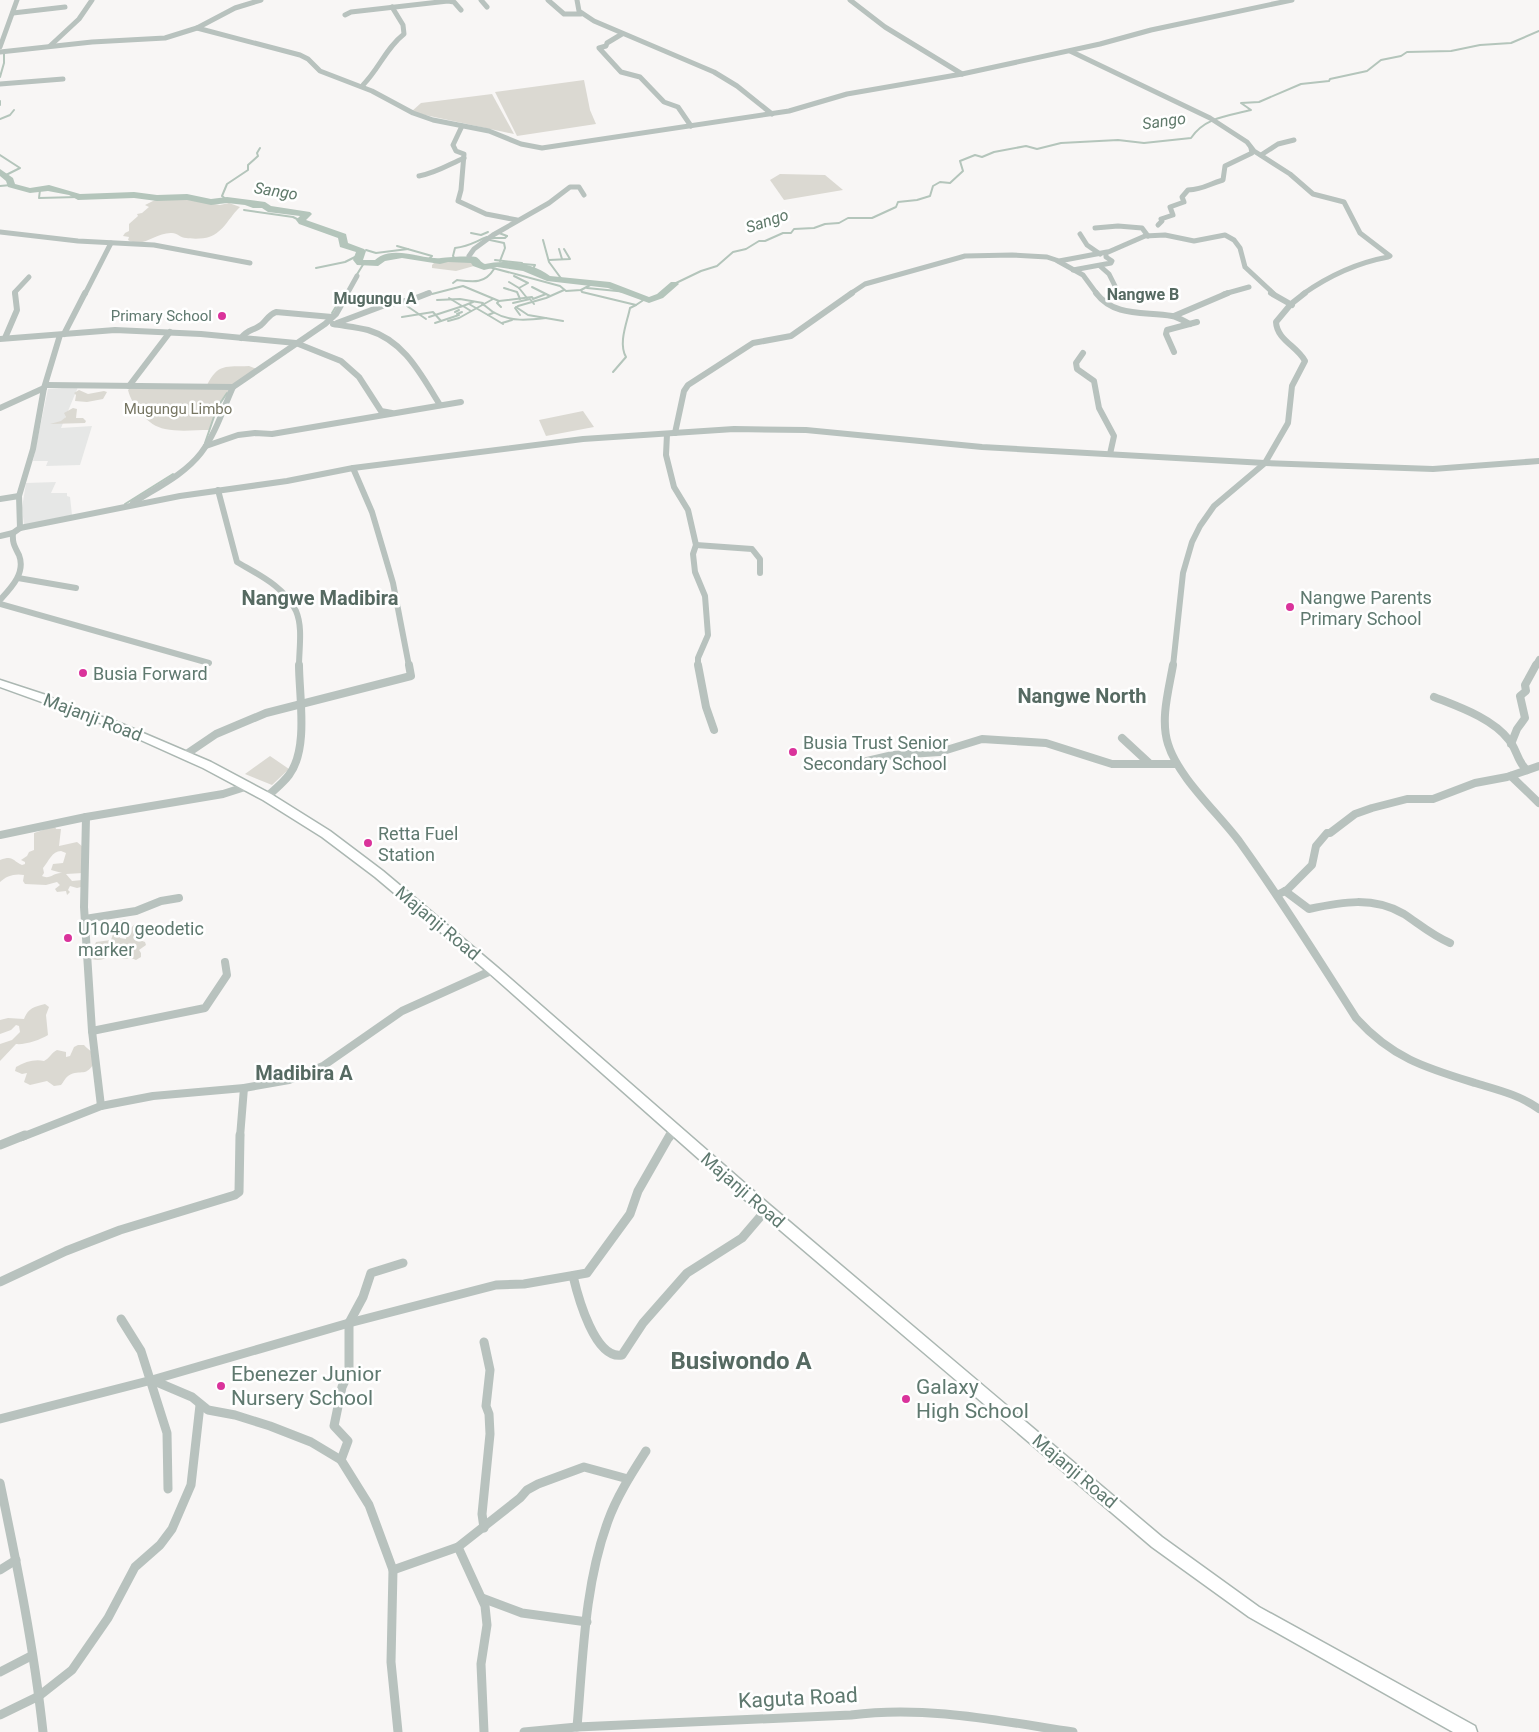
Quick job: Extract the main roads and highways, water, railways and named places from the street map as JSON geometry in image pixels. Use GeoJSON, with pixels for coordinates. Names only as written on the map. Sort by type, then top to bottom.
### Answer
{"type":"FeatureCollection","features":[{"type":"Feature","properties":{"kind":"main road","name":"Majanji Road"},"geometry":{"type":"LineString","coordinates":[[1,686],[45,698],[53,703],[118,726],[185,754],[248,786],[326,834],[380,874],[493,970],[766,1210],[1157,1542],[1254,1612],[1469,1732]]}},
{"type":"Feature","properties":{"kind":"waterway","name":"Sango"},"geometry":{"type":"LineString","coordinates":[[674,284],[701,271],[717,266],[733,252],[746,249],[759,241],[765,241],[783,233],[791,233],[794,229],[814,228],[825,224],[839,223],[848,218],[872,218],[896,207],[898,202],[917,200],[930,196],[933,186],[940,182],[950,183],[963,171],[960,161],[975,155],[982,157],[994,152],[1026,146],[1037,149],[1061,143],[1118,140],[1144,143],[1191,138],[1210,121],[1251,110],[1241,103],[1259,102],[1301,84],[1329,81],[1330,79],[1367,71],[1381,60],[1401,56],[1407,52],[1451,51],[1480,45],[1511,43],[1539,31]]}},
{"type":"Feature","properties":{"kind":"waterway"},"geometry":{"type":"LineString","coordinates":[[0,77],[4,63],[4,53]]}},
{"type":"Feature","properties":{"kind":"waterway"},"geometry":{"type":"LineString","coordinates":[[0,119],[10,115],[14,110]]}},
{"type":"Feature","properties":{"kind":"waterway"},"geometry":{"type":"LineString","coordinates":[[227,200],[222,196],[227,184],[248,170],[248,165],[258,156],[257,153],[260,148]]}},
{"type":"Feature","properties":{"kind":"waterway"},"geometry":{"type":"LineString","coordinates":[[0,155],[20,168],[4,176]]}},
{"type":"Feature","properties":{"kind":"waterway","name":"Sango"},"geometry":{"type":"LineString","coordinates":[[0,172],[10,180],[11,185],[25,190],[49,188],[72,193],[78,197],[134,195],[157,198],[187,197],[211,202],[227,200],[247,202],[253,205],[265,205],[268,209],[307,214],[301,220],[302,222],[343,236],[343,245],[361,251],[358,260],[360,263],[378,263],[382,259],[402,255],[440,261],[448,259],[475,260],[476,264],[484,267],[497,264],[525,268],[540,273],[547,278],[610,285],[649,300],[660,296],[674,284]]}},
{"type":"Feature","properties":{"kind":"waterway"},"geometry":{"type":"LineString","coordinates":[[0,186],[11,185]]}},
{"type":"Feature","properties":{"kind":"waterway"},"geometry":{"type":"LineString","coordinates":[[40,190],[39,198],[78,197]]}},
{"type":"Feature","properties":{"kind":"waterway"},"geometry":{"type":"LineString","coordinates":[[244,210],[293,217],[301,221]]}},
{"type":"Feature","properties":{"kind":"waterway"},"geometry":{"type":"LineString","coordinates":[[471,233],[481,235],[488,232]]}},
{"type":"Feature","properties":{"kind":"waterway"},"geometry":{"type":"LineString","coordinates":[[492,238],[505,238],[507,236],[499,233]]}},
{"type":"Feature","properties":{"kind":"waterway"},"geometry":{"type":"LineString","coordinates":[[455,259],[453,256],[455,248],[487,237]]}},
{"type":"Feature","properties":{"kind":"waterway"},"geometry":{"type":"LineString","coordinates":[[490,240],[504,243],[505,248],[500,261]]}},
{"type":"Feature","properties":{"kind":"waterway"},"geometry":{"type":"LineString","coordinates":[[543,240],[549,262],[563,281]]}},
{"type":"Feature","properties":{"kind":"waterway"},"geometry":{"type":"LineString","coordinates":[[397,246],[408,249]]}},
{"type":"Feature","properties":{"kind":"waterway"},"geometry":{"type":"LineString","coordinates":[[366,250],[376,253],[408,249]]}},
{"type":"Feature","properties":{"kind":"waterway"},"geometry":{"type":"LineString","coordinates":[[408,249],[432,256],[429,259]]}},
{"type":"Feature","properties":{"kind":"waterway"},"geometry":{"type":"LineString","coordinates":[[559,249],[562,259]]}},
{"type":"Feature","properties":{"kind":"waterway"},"geometry":{"type":"LineString","coordinates":[[549,260],[570,259],[564,249]]}},
{"type":"Feature","properties":{"kind":"waterway"},"geometry":{"type":"LineString","coordinates":[[316,268],[345,262],[359,255]]}},
{"type":"Feature","properties":{"kind":"waterway","name":"Sango"},"geometry":{"type":"LineString","coordinates":[[495,260],[500,261]]}},
{"type":"Feature","properties":{"kind":"waterway","name":"Sango"},"geometry":{"type":"LineString","coordinates":[[500,261],[522,263],[521,268]]}},
{"type":"Feature","properties":{"kind":"waterway"},"geometry":{"type":"LineString","coordinates":[[356,276],[364,263]]}},
{"type":"Feature","properties":{"kind":"waterway"},"geometry":{"type":"LineString","coordinates":[[523,264],[535,265],[532,271]]}},
{"type":"Feature","properties":{"kind":"waterway"},"geometry":{"type":"LineString","coordinates":[[489,267],[560,286],[566,291],[581,290]]}},
{"type":"Feature","properties":{"kind":"waterway"},"geometry":{"type":"LineString","coordinates":[[453,283],[457,280],[483,280],[494,269]]}},
{"type":"Feature","properties":{"kind":"waterway"},"geometry":{"type":"LineString","coordinates":[[514,276],[528,283],[519,288]]}},
{"type":"Feature","properties":{"kind":"waterway"},"geometry":{"type":"LineString","coordinates":[[509,282],[519,288]]}},
{"type":"Feature","properties":{"kind":"waterway","name":"Sango"},"geometry":{"type":"LineString","coordinates":[[581,290],[594,283]]}},
{"type":"Feature","properties":{"kind":"waterway"},"geometry":{"type":"LineString","coordinates":[[432,294],[463,286],[499,301]]}},
{"type":"Feature","properties":{"kind":"waterway"},"geometry":{"type":"LineString","coordinates":[[532,287],[546,294]]}},
{"type":"Feature","properties":{"kind":"waterway"},"geometry":{"type":"LineString","coordinates":[[504,288],[517,292],[520,298]]}},
{"type":"Feature","properties":{"kind":"waterway"},"geometry":{"type":"LineString","coordinates":[[519,288],[527,298]]}},
{"type":"Feature","properties":{"kind":"waterway"},"geometry":{"type":"LineString","coordinates":[[587,288],[627,292]]}},
{"type":"Feature","properties":{"kind":"waterway"},"geometry":{"type":"LineString","coordinates":[[532,302],[564,290]]}},
{"type":"Feature","properties":{"kind":"waterway"},"geometry":{"type":"LineString","coordinates":[[581,290],[582,292],[636,305]]}},
{"type":"Feature","properties":{"kind":"waterway"},"geometry":{"type":"LineString","coordinates":[[527,298],[532,297],[533,299],[546,294]]}},
{"type":"Feature","properties":{"kind":"waterway"},"geometry":{"type":"LineString","coordinates":[[546,294],[550,296]]}},
{"type":"Feature","properties":{"kind":"waterway"},"geometry":{"type":"LineString","coordinates":[[332,313],[343,295]]}},
{"type":"Feature","properties":{"kind":"waterway"},"geometry":{"type":"LineString","coordinates":[[499,301],[520,298]]}},
{"type":"Feature","properties":{"kind":"waterway"},"geometry":{"type":"LineString","coordinates":[[520,298],[527,298]]}},
{"type":"Feature","properties":{"kind":"waterway"},"geometry":{"type":"LineString","coordinates":[[437,300],[451,299]]}},
{"type":"Feature","properties":{"kind":"waterway"},"geometry":{"type":"LineString","coordinates":[[451,299],[462,306]]}},
{"type":"Feature","properties":{"kind":"waterway"},"geometry":{"type":"LineString","coordinates":[[451,299],[483,303]]}},
{"type":"Feature","properties":{"kind":"waterway"},"geometry":{"type":"LineString","coordinates":[[483,305],[493,299]]}},
{"type":"Feature","properties":{"kind":"waterway"},"geometry":{"type":"LineString","coordinates":[[513,303],[530,299],[532,302]]}},
{"type":"Feature","properties":{"kind":"waterway"},"geometry":{"type":"LineString","coordinates":[[636,305],[645,299]]}},
{"type":"Feature","properties":{"kind":"waterway"},"geometry":{"type":"LineString","coordinates":[[499,301],[497,303],[501,307]]}},
{"type":"Feature","properties":{"kind":"waterway"},"geometry":{"type":"LineString","coordinates":[[463,306],[473,302]]}},
{"type":"Feature","properties":{"kind":"waterway"},"geometry":{"type":"LineString","coordinates":[[516,307],[532,302]]}},
{"type":"Feature","properties":{"kind":"waterway"},"geometry":{"type":"LineString","coordinates":[[469,304],[476,308]]}},
{"type":"Feature","properties":{"kind":"waterway"},"geometry":{"type":"LineString","coordinates":[[476,308],[483,305]]}},
{"type":"Feature","properties":{"kind":"waterway"},"geometry":{"type":"LineString","coordinates":[[483,305],[493,312],[507,318],[526,320],[546,318]]}},
{"type":"Feature","properties":{"kind":"waterway"},"geometry":{"type":"LineString","coordinates":[[613,372],[626,357],[623,346],[624,333],[630,308],[636,305]]}},
{"type":"Feature","properties":{"kind":"waterway"},"geometry":{"type":"LineString","coordinates":[[407,306],[419,314]]}},
{"type":"Feature","properties":{"kind":"waterway"},"geometry":{"type":"LineString","coordinates":[[436,315],[463,306]]}},
{"type":"Feature","properties":{"kind":"waterway"},"geometry":{"type":"LineString","coordinates":[[463,306],[471,311]]}},
{"type":"Feature","properties":{"kind":"waterway"},"geometry":{"type":"LineString","coordinates":[[516,307],[528,315],[546,318]]}},
{"type":"Feature","properties":{"kind":"waterway"},"geometry":{"type":"LineString","coordinates":[[516,307],[520,315]]}},
{"type":"Feature","properties":{"kind":"waterway"},"geometry":{"type":"LineString","coordinates":[[448,321],[459,318],[476,308]]}},
{"type":"Feature","properties":{"kind":"waterway"},"geometry":{"type":"LineString","coordinates":[[476,308],[488,315]]}},
{"type":"Feature","properties":{"kind":"waterway"},"geometry":{"type":"LineString","coordinates":[[455,312],[459,310]]}},
{"type":"Feature","properties":{"kind":"waterway"},"geometry":{"type":"LineString","coordinates":[[419,314],[433,312],[436,315]]}},
{"type":"Feature","properties":{"kind":"waterway"},"geometry":{"type":"LineString","coordinates":[[457,314],[462,312]]}},
{"type":"Feature","properties":{"kind":"waterway"},"geometry":{"type":"LineString","coordinates":[[488,315],[493,313]]}},
{"type":"Feature","properties":{"kind":"waterway"},"geometry":{"type":"LineString","coordinates":[[402,317],[419,314]]}},
{"type":"Feature","properties":{"kind":"waterway"},"geometry":{"type":"LineString","coordinates":[[419,314],[426,319]]}},
{"type":"Feature","properties":{"kind":"waterway"},"geometry":{"type":"LineString","coordinates":[[429,317],[436,315]]}},
{"type":"Feature","properties":{"kind":"waterway"},"geometry":{"type":"LineString","coordinates":[[436,315],[441,321]]}},
{"type":"Feature","properties":{"kind":"waterway"},"geometry":{"type":"LineString","coordinates":[[441,321],[459,315]]}},
{"type":"Feature","properties":{"kind":"waterway"},"geometry":{"type":"LineString","coordinates":[[488,315],[503,324]]}},
{"type":"Feature","properties":{"kind":"waterway"},"geometry":{"type":"LineString","coordinates":[[546,318],[563,321]]}},
{"type":"Feature","properties":{"kind":"waterway"},"geometry":{"type":"LineString","coordinates":[[502,323],[512,320]]}},
{"type":"Feature","properties":{"kind":"waterway"},"geometry":{"type":"LineString","coordinates":[[435,323],[441,321]]}},
{"type":"Feature","properties":{"kind":"waterway"},"geometry":{"type":"LineString","coordinates":[[205,443],[217,408],[227,393]]}},
{"type":"Feature","properties":{"kind":"waterway"},"geometry":{"type":"LineString","coordinates":[[125,504],[173,474]]}},
{"type":"Feature","properties":{"kind":"place","name":"Primary School"},"geometry":{"type":"Point","coordinates":[222,316]}},
{"type":"Feature","properties":{"kind":"place","name":"Nangwe Parents Primary School"},"geometry":{"type":"Point","coordinates":[1290,607]}},
{"type":"Feature","properties":{"kind":"place","name":"Busia Forward"},"geometry":{"type":"Point","coordinates":[83,673]}},
{"type":"Feature","properties":{"kind":"place","name":"Busia Trust Senior Secondary School"},"geometry":{"type":"Point","coordinates":[793,752]}},
{"type":"Feature","properties":{"kind":"place","name":"Retta Fuel Station"},"geometry":{"type":"Point","coordinates":[368,843]}},
{"type":"Feature","properties":{"kind":"place","name":"U1040 geodetic marker"},"geometry":{"type":"Point","coordinates":[68,938]}},
{"type":"Feature","properties":{"kind":"place","name":"Ebenezer Junior Nursery School"},"geometry":{"type":"Point","coordinates":[221,1386]}},
{"type":"Feature","properties":{"kind":"place","name":"Galaxy High School"},"geometry":{"type":"Point","coordinates":[906,1399]}},
{"type":"Feature","properties":{"kind":"district","name":"Nangwe B"},"geometry":{"type":"Point","coordinates":[1143,294]}},
{"type":"Feature","properties":{"kind":"district","name":"Mugungu A"},"geometry":{"type":"Point","coordinates":[375,298]}},
{"type":"Feature","properties":{"kind":"district","name":"Nangwe Madibira"},"geometry":{"type":"Point","coordinates":[320,598]}},
{"type":"Feature","properties":{"kind":"district","name":"Nangwe North"},"geometry":{"type":"Point","coordinates":[1082,696]}},
{"type":"Feature","properties":{"kind":"district","name":"Madibira A"},"geometry":{"type":"Point","coordinates":[304,1073]}},
{"type":"Feature","properties":{"kind":"district","name":"Busiwondo A"},"geometry":{"type":"Point","coordinates":[741,1361]}},
{"type":"Feature","properties":{"kind":"park label","name":"Mugungu Limbo"},"geometry":{"type":"Point","coordinates":[178,409]}}]}
